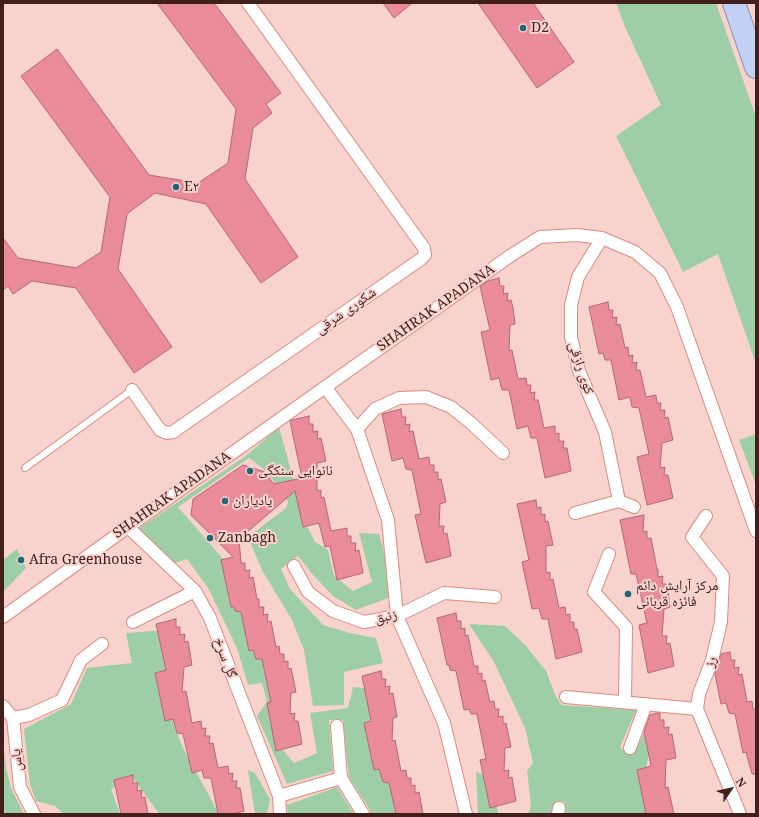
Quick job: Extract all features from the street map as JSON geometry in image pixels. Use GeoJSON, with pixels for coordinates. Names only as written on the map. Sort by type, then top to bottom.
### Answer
{"type":"FeatureCollection","features":[{"type":"Feature","properties":{"kind":"highway"},"geometry":{"type":"LineString","coordinates":[[734,3],[756,66]]}},
{"type":"Feature","properties":{"kind":"street","name":"شکوری شرقی"},"geometry":{"type":"LineString","coordinates":[[132,390],[160,430],[167,433],[173,432],[425,255],[424,248],[248,3]]}},
{"type":"Feature","properties":{"kind":"street","name":"SHAHRAK APADANA"},"geometry":{"type":"LineString","coordinates":[[3,616],[510,256],[540,237],[577,235],[602,238],[635,252],[660,273],[677,307],[756,531]]}},
{"type":"Feature","properties":{"kind":"street","name":"کوی رازقی"},"geometry":{"type":"LineString","coordinates":[[602,238],[578,277],[571,305],[571,337],[579,371],[606,432],[619,501]]}},
{"type":"Feature","properties":{"kind":"street"},"geometry":{"type":"LineString","coordinates":[[325,387],[357,430],[388,520],[397,616],[444,723],[466,814]]}},
{"type":"Feature","properties":{"kind":"street"},"geometry":{"type":"LineString","coordinates":[[357,430],[375,409],[399,398],[426,397],[451,407],[471,423],[503,453]]}},
{"type":"Feature","properties":{"kind":"street"},"geometry":{"type":"LineString","coordinates":[[575,513],[619,501],[634,507]]}},
{"type":"Feature","properties":{"kind":"street","name":"رز"},"geometry":{"type":"LineString","coordinates":[[697,709],[700,694],[712,660],[721,622],[723,576],[692,537],[706,516]]}},
{"type":"Feature","properties":{"kind":"street","name":"گل سرخ"},"geometry":{"type":"LineString","coordinates":[[128,526],[194,591],[210,618],[279,796],[280,814]]}},
{"type":"Feature","properties":{"kind":"street"},"geometry":{"type":"LineString","coordinates":[[608,554],[594,592],[626,627],[625,702]]}},
{"type":"Feature","properties":{"kind":"street","name":"زنبق"},"geometry":{"type":"LineString","coordinates":[[294,566],[308,592],[333,611],[364,622],[397,616],[444,593],[496,597]]}},
{"type":"Feature","properties":{"kind":"street"},"geometry":{"type":"LineString","coordinates":[[133,622],[194,591]]}},
{"type":"Feature","properties":{"kind":"street"},"geometry":{"type":"LineString","coordinates":[[3,706],[13,718],[30,715],[62,700],[81,660],[102,644]]}},
{"type":"Feature","properties":{"kind":"street"},"geometry":{"type":"LineString","coordinates":[[566,697],[697,709],[740,814]]}},
{"type":"Feature","properties":{"kind":"street"},"geometry":{"type":"LineString","coordinates":[[630,748],[646,704]]}},
{"type":"Feature","properties":{"kind":"street","name":"یاس"},"geometry":{"type":"LineString","coordinates":[[13,718],[20,787],[34,814]]}},
{"type":"Feature","properties":{"kind":"street"},"geometry":{"type":"LineString","coordinates":[[337,726],[341,778],[363,814]]}},
{"type":"Feature","properties":{"kind":"street"},"geometry":{"type":"LineString","coordinates":[[279,796],[341,778]]}},
{"type":"Feature","properties":{"kind":"lane","name":"شکوری شرقی"},"geometry":{"type":"LineString","coordinates":[[25,468],[132,390]]}},
{"type":"Feature","properties":{"kind":"green space"},"geometry":{"type":"Polygon","coordinates":[[[616,3],[716,3],[756,117],[756,364],[718,254],[683,272],[616,136],[661,105],[626,29],[616,3]]]}},
{"type":"Feature","properties":{"kind":"green space"},"geometry":{"type":"Polygon","coordinates":[[[279,427],[305,522],[315,542],[328,550],[334,576],[353,591],[372,582],[359,533],[379,534],[387,563],[388,598],[356,610],[333,596],[298,556],[281,569],[290,589],[323,625],[350,633],[376,638],[383,663],[344,672],[344,705],[313,706],[304,650],[292,620],[262,570],[248,537],[286,508],[288,502],[286,497],[266,471],[249,458],[178,507],[223,559],[232,594],[274,673],[282,749],[294,763],[317,753],[310,713],[348,708],[353,687],[374,689],[368,737],[381,763],[393,796],[407,814],[370,814],[370,810],[349,777],[343,720],[329,720],[333,771],[287,784],[257,716],[267,702],[262,683],[248,685],[237,648],[208,588],[187,559],[175,563],[138,529],[247,455],[279,427]]]}},
{"type":"Feature","properties":{"kind":"green space"},"geometry":{"type":"Polygon","coordinates":[[[756,434],[756,485],[739,440],[756,434]]]}},
{"type":"Feature","properties":{"kind":"green space"},"geometry":{"type":"Polygon","coordinates":[[[17,549],[26,568],[3,592],[3,560],[17,549]]]}},
{"type":"Feature","properties":{"kind":"green space"},"geometry":{"type":"Polygon","coordinates":[[[469,624],[505,626],[526,646],[546,671],[556,697],[562,705],[636,710],[620,747],[627,754],[636,750],[649,722],[651,743],[645,774],[659,814],[564,814],[565,802],[556,801],[551,814],[528,814],[531,805],[527,771],[533,763],[525,728],[494,662],[469,624]]]}},
{"type":"Feature","properties":{"kind":"green space"},"geometry":{"type":"Polygon","coordinates":[[[165,630],[169,712],[182,746],[219,814],[159,814],[132,777],[111,789],[120,814],[63,814],[55,806],[36,801],[30,784],[24,729],[71,704],[87,668],[132,663],[126,633],[165,630]]]}},
{"type":"Feature","properties":{"kind":"green space"},"geometry":{"type":"Polygon","coordinates":[[[3,742],[6,768],[11,788],[24,814],[5,814],[3,804],[3,742]]]}},
{"type":"Feature","properties":{"kind":"green space"},"geometry":{"type":"Polygon","coordinates":[[[248,770],[255,773],[270,799],[267,814],[255,814],[248,770]]]}},
{"type":"Feature","properties":{"kind":"green space"},"geometry":{"type":"Polygon","coordinates":[[[476,772],[491,777],[498,813],[500,814],[478,814],[476,772]]]}},
{"type":"Feature","properties":{"kind":"green space"},"geometry":{"type":"Polygon","coordinates":[[[337,787],[354,814],[288,814],[287,805],[337,787]]]}},
{"type":"Feature","properties":{"kind":"building","name":"E۲"},"geometry":{"type":"Polygon","coordinates":[[[157,3],[214,3],[281,93],[266,104],[272,113],[253,128],[245,179],[298,257],[261,283],[206,204],[155,193],[127,214],[118,269],[172,347],[134,373],[76,288],[32,281],[13,294],[8,286],[3,290],[3,238],[18,258],[76,268],[101,252],[110,197],[21,76],[57,49],[149,175],[198,183],[228,163],[236,109],[157,3]]]}},
{"type":"Feature","properties":{"kind":"building"},"geometry":{"type":"Polygon","coordinates":[[[383,3],[412,3],[394,18],[383,3]]]}},
{"type":"Feature","properties":{"kind":"building","name":"D2"},"geometry":{"type":"Polygon","coordinates":[[[478,3],[533,3],[574,62],[537,88],[478,3]]]}},
{"type":"Feature","properties":{"kind":"building"},"geometry":{"type":"Polygon","coordinates":[[[499,278],[500,286],[504,286],[503,294],[508,293],[507,301],[511,300],[513,308],[515,324],[510,325],[509,351],[512,350],[518,379],[526,378],[527,385],[531,385],[530,393],[535,392],[534,400],[538,400],[544,428],[555,426],[555,434],[559,433],[559,441],[564,441],[563,448],[567,448],[571,471],[545,478],[537,438],[531,438],[528,426],[517,429],[509,390],[502,390],[499,378],[491,380],[481,332],[490,330],[480,286],[488,281],[499,278]]]}},
{"type":"Feature","properties":{"kind":"building"},"geometry":{"type":"Polygon","coordinates":[[[608,302],[609,310],[613,310],[612,318],[617,317],[616,325],[620,324],[625,348],[628,347],[629,356],[633,355],[632,363],[637,362],[636,370],[640,370],[646,397],[656,395],[657,403],[661,403],[660,410],[665,410],[664,418],[668,417],[673,440],[662,443],[660,468],[665,467],[664,475],[668,475],[673,498],[647,505],[637,457],[649,454],[639,408],[632,407],[630,397],[619,400],[611,360],[605,360],[603,353],[599,354],[589,307],[608,302]]]}},
{"type":"Feature","properties":{"kind":"building"},"geometry":{"type":"Polygon","coordinates":[[[401,409],[402,417],[406,417],[405,425],[410,424],[409,432],[413,431],[419,459],[429,457],[430,465],[434,465],[434,472],[438,472],[438,480],[441,479],[446,502],[440,504],[439,526],[444,526],[443,534],[447,533],[451,556],[426,563],[415,515],[421,514],[412,470],[406,469],[403,458],[392,461],[382,414],[401,409]]]}},
{"type":"Feature","properties":{"kind":"building"},"geometry":{"type":"Polygon","coordinates":[[[309,416],[309,424],[313,424],[313,432],[318,431],[317,439],[321,438],[326,461],[317,463],[317,491],[321,490],[321,498],[324,497],[331,531],[347,528],[347,536],[351,536],[351,543],[356,543],[355,551],[359,550],[363,573],[337,580],[330,546],[325,547],[319,523],[303,527],[295,491],[239,539],[241,563],[245,563],[245,571],[250,570],[249,578],[253,577],[257,599],[259,599],[259,607],[264,607],[263,615],[268,614],[267,622],[271,621],[276,647],[279,646],[280,654],[284,654],[284,662],[288,661],[288,669],[291,668],[296,692],[291,693],[290,714],[295,713],[294,721],[298,721],[302,744],[276,751],[267,703],[271,702],[262,659],[256,659],[253,650],[249,651],[241,612],[235,611],[234,607],[231,607],[221,560],[233,557],[191,515],[193,499],[243,465],[265,472],[274,484],[302,478],[290,421],[309,416]]]}},
{"type":"Feature","properties":{"kind":"building"},"geometry":{"type":"Polygon","coordinates":[[[536,500],[537,508],[541,507],[541,515],[545,514],[545,522],[548,521],[553,545],[546,546],[546,573],[550,572],[550,580],[553,579],[559,608],[565,607],[566,615],[570,614],[570,622],[574,622],[574,629],[577,629],[582,652],[556,659],[548,619],[542,619],[539,608],[532,609],[522,562],[529,560],[517,504],[536,500]]]}},
{"type":"Feature","properties":{"kind":"building"},"geometry":{"type":"Polygon","coordinates":[[[644,515],[643,532],[647,531],[647,539],[651,538],[658,569],[658,577],[663,576],[662,584],[666,584],[668,592],[670,607],[664,609],[662,636],[667,636],[666,644],[670,643],[674,666],[648,673],[639,625],[647,623],[636,574],[631,574],[620,520],[644,515]]]}},
{"type":"Feature","properties":{"kind":"building"},"geometry":{"type":"Polygon","coordinates":[[[456,613],[457,621],[461,621],[461,629],[465,628],[465,636],[468,635],[474,666],[478,666],[478,674],[482,673],[482,681],[485,680],[490,702],[494,701],[495,709],[499,709],[498,717],[503,716],[503,724],[506,723],[511,747],[505,748],[504,771],[509,770],[508,778],[512,777],[516,801],[490,808],[480,760],[486,759],[477,714],[471,714],[469,709],[464,710],[456,671],[450,670],[449,665],[447,665],[437,618],[456,613]]]}},
{"type":"Feature","properties":{"kind":"building"},"geometry":{"type":"Polygon","coordinates":[[[176,619],[176,627],[180,627],[180,635],[185,634],[184,642],[188,641],[192,665],[184,667],[182,692],[186,691],[192,723],[201,721],[202,729],[206,728],[205,736],[210,736],[209,744],[213,743],[218,768],[228,766],[229,774],[233,773],[232,781],[237,781],[236,788],[240,788],[244,811],[233,814],[218,814],[211,778],[204,778],[202,770],[192,773],[183,734],[177,733],[173,719],[165,721],[155,673],[166,670],[156,624],[176,619]]]}},
{"type":"Feature","properties":{"kind":"building"},"geometry":{"type":"Polygon","coordinates":[[[730,652],[731,660],[735,660],[734,668],[739,667],[738,675],[742,674],[747,702],[752,701],[753,709],[756,709],[756,774],[752,774],[746,752],[743,753],[735,714],[729,713],[726,703],[721,704],[715,674],[721,654],[730,652]]]}},
{"type":"Feature","properties":{"kind":"building"},"geometry":{"type":"Polygon","coordinates":[[[381,671],[382,679],[386,679],[385,687],[390,686],[389,694],[393,693],[397,717],[393,718],[392,741],[395,740],[401,771],[406,770],[407,778],[411,778],[411,786],[415,785],[415,793],[419,792],[423,814],[396,814],[389,783],[383,782],[379,769],[374,770],[364,723],[371,721],[362,676],[381,671]]]}},
{"type":"Feature","properties":{"kind":"building"},"geometry":{"type":"Polygon","coordinates":[[[660,713],[660,720],[664,720],[664,728],[669,727],[668,735],[672,734],[676,758],[666,760],[665,788],[668,787],[674,814],[646,814],[637,770],[651,766],[644,732],[650,715],[660,713]]]}},
{"type":"Feature","properties":{"kind":"building"},"geometry":{"type":"Polygon","coordinates":[[[133,775],[133,783],[138,783],[137,791],[142,790],[141,798],[145,797],[148,814],[121,814],[114,780],[133,775]]]}},
{"type":"Feature","properties":{"kind":"place","name":"D2"},"geometry":{"type":"Point","coordinates":[523,28]}},
{"type":"Feature","properties":{"kind":"place","name":"E۲"},"geometry":{"type":"Point","coordinates":[176,187]}},
{"type":"Feature","properties":{"kind":"place","name":"نانوایی سنکگی"},"geometry":{"type":"Point","coordinates":[250,471]}},
{"type":"Feature","properties":{"kind":"place","name":"یادیاران"},"geometry":{"type":"Point","coordinates":[225,501]}},
{"type":"Feature","properties":{"kind":"place","name":"Zanbagh"},"geometry":{"type":"Point","coordinates":[210,538]}},
{"type":"Feature","properties":{"kind":"place","name":"Afra Greenhouse"},"geometry":{"type":"Point","coordinates":[21,560]}},
{"type":"Feature","properties":{"kind":"place","name":"مرکز آرایش دائم فائزه قربانی"},"geometry":{"type":"Point","coordinates":[628,594]}}]}
